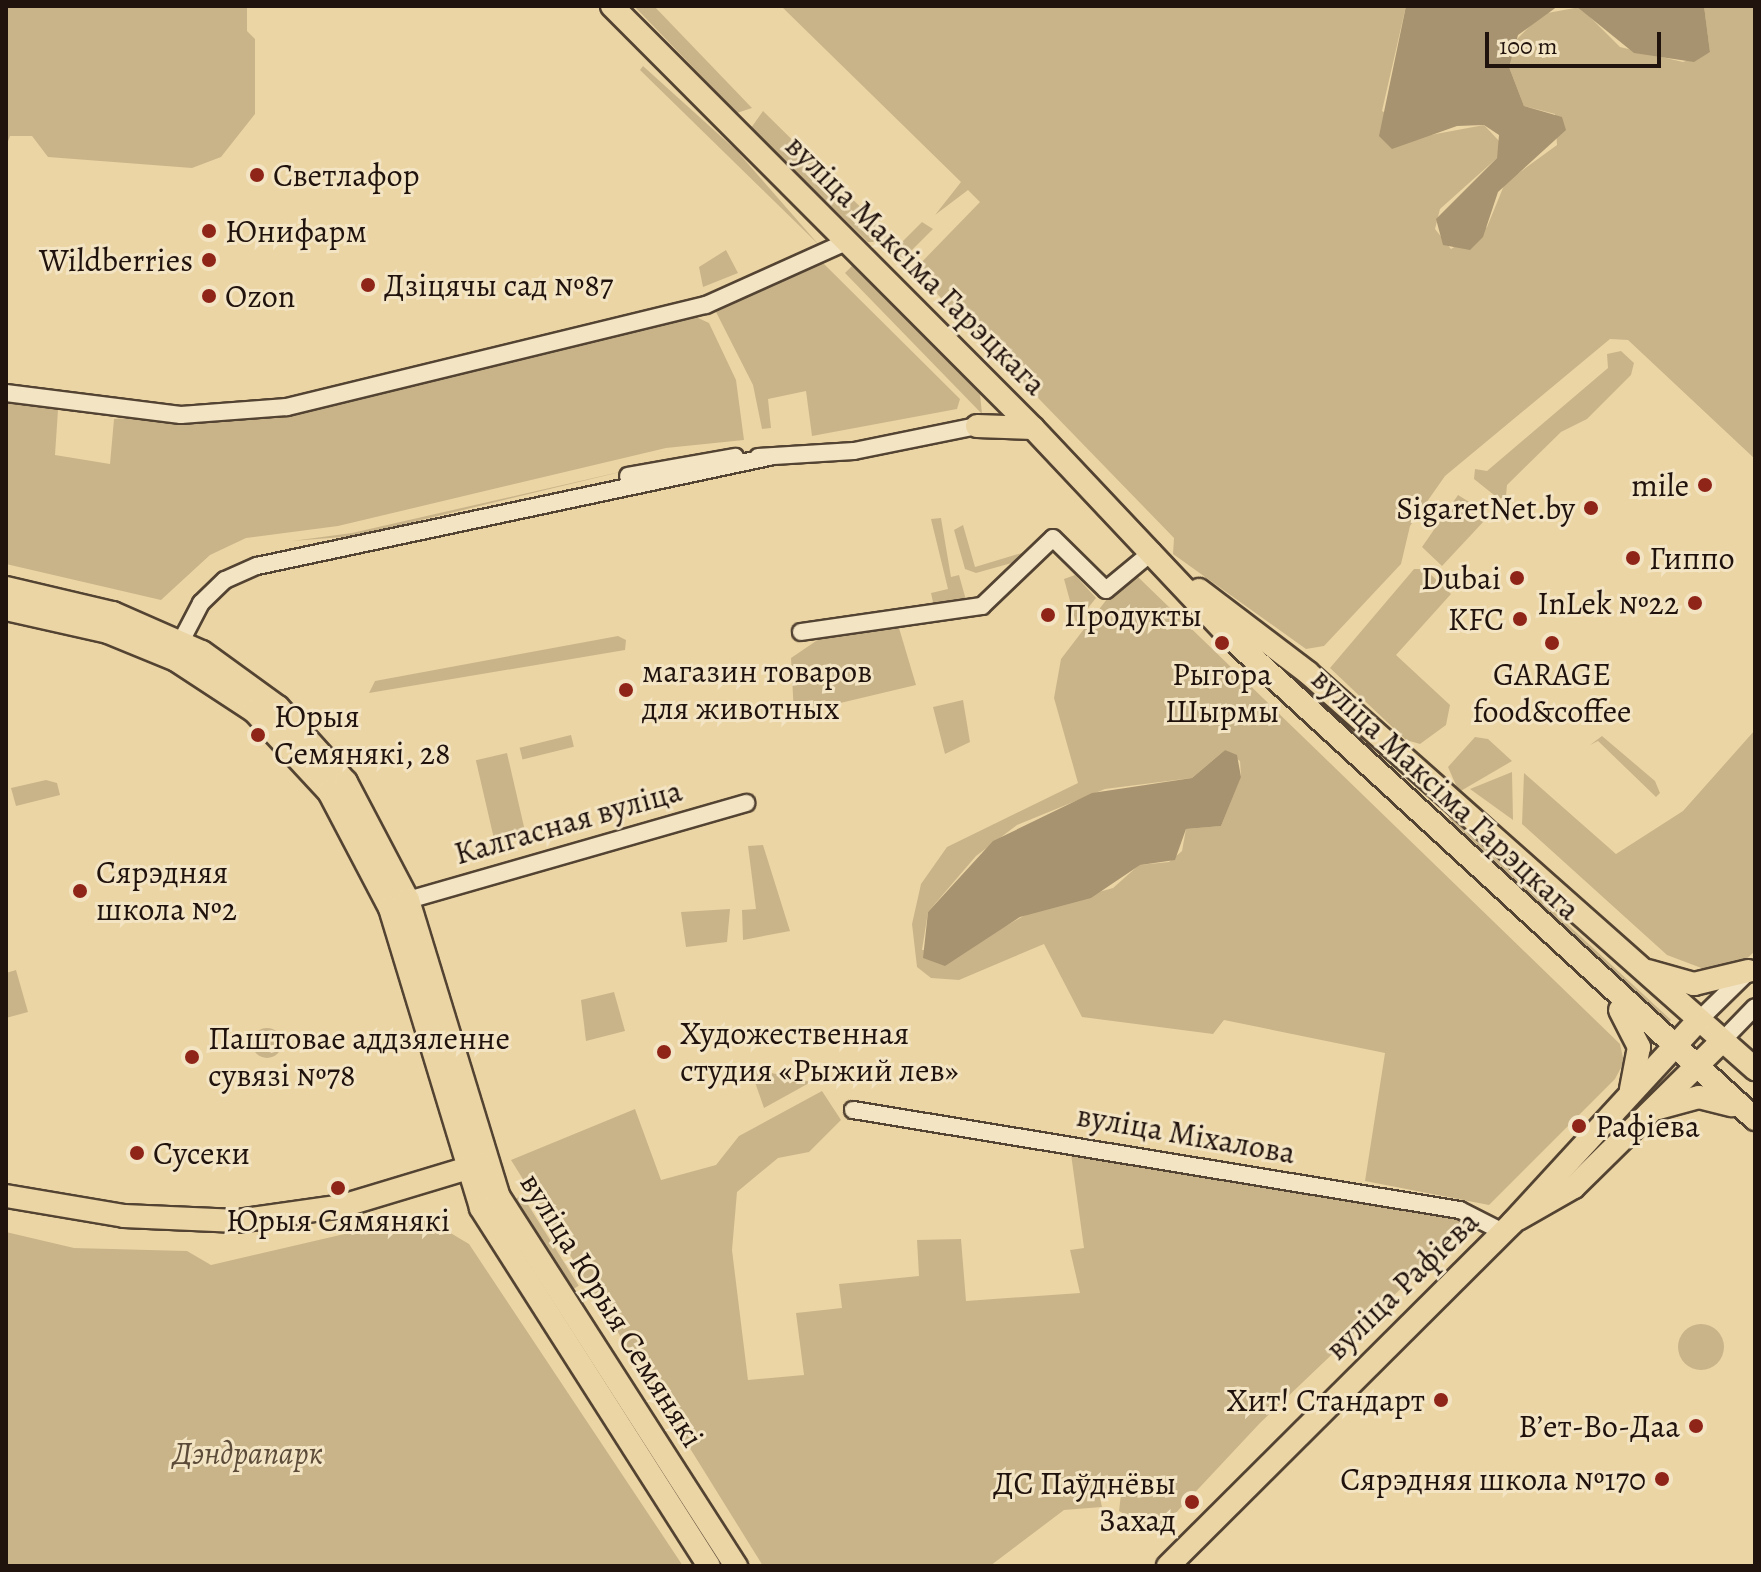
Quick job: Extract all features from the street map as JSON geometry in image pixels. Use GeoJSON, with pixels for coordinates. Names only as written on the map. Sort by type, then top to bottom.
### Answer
{"type":"FeatureCollection","features":[{"type":"Feature","properties":{"kind":"main road","name":"вуліца Максіма Гарэцкага"},"geometry":{"type":"LineString","coordinates":[[612,6],[844,243],[1033,428],[1153,551],[1229,636],[1408,797],[1602,982],[1750,1115]]}},
{"type":"Feature","properties":{"kind":"main road"},"geometry":{"type":"LineString","coordinates":[[977,426],[991,410],[988,385]]}},
{"type":"Feature","properties":{"kind":"main road"},"geometry":{"type":"LineString","coordinates":[[977,426],[1033,428]]}},
{"type":"Feature","properties":{"kind":"main road","name":"вуліца Максіма Гарэцкага"},"geometry":{"type":"LineString","coordinates":[[1172,573],[1307,672],[1427,776],[1625,960],[1755,1069]]}},
{"type":"Feature","properties":{"kind":"main road","name":"вуліца Юрыя Семянякі"},"geometry":{"type":"LineString","coordinates":[[6,588],[113,613],[264,694],[324,754],[364,809],[408,900],[496,1235],[709,1566]]}},
{"type":"Feature","properties":{"kind":"main road","name":"вуліца Юрыя Семянякі"},"geometry":{"type":"LineString","coordinates":[[6,609],[177,649],[268,724],[347,819],[395,921],[476,1166],[736,1566]]}},
{"type":"Feature","properties":{"kind":"main road"},"geometry":{"type":"LineString","coordinates":[[1408,797],[1427,776]]}},
{"type":"Feature","properties":{"kind":"main road"},"geometry":{"type":"LineString","coordinates":[[1625,960],[1676,983],[1705,984],[1752,968]]}},
{"type":"Feature","properties":{"kind":"main road"},"geometry":{"type":"LineString","coordinates":[[1602,982],[1639,1047],[1627,1096]]}},
{"type":"Feature","properties":{"kind":"main road","name":"вуліца Рафіева"},"geometry":{"type":"LineString","coordinates":[[1508,1227],[1574,1187],[1645,1116],[1684,1057],[1698,1021]]}},
{"type":"Feature","properties":{"kind":"main road","name":"вуліца Рафіева"},"geometry":{"type":"LineString","coordinates":[[1168,1566],[1293,1433],[1508,1227],[1627,1096],[1684,1057],[1722,1041]]}},
{"type":"Feature","properties":{"kind":"main road"},"geometry":{"type":"LineString","coordinates":[[1645,1116],[1691,1097],[1750,1115]]}},
{"type":"Feature","properties":{"kind":"main road"},"geometry":{"type":"LineString","coordinates":[[6,1196],[124,1216],[238,1221],[342,1206],[476,1166]]}},
{"type":"Feature","properties":{"kind":"street"},"geometry":{"type":"LineString","coordinates":[[6,393],[181,415],[287,407],[691,309],[777,279],[844,243]]}},
{"type":"Feature","properties":{"kind":"street"},"geometry":{"type":"LineString","coordinates":[[177,649],[213,591],[257,566],[574,494],[692,460],[854,451],[977,426]]}},
{"type":"Feature","properties":{"kind":"street"},"geometry":{"type":"LineString","coordinates":[[801,632],[982,606],[1053,538],[1106,590],[1153,551]]}},
{"type":"Feature","properties":{"kind":"street","name":"Калгасная вуліца"},"geometry":{"type":"LineString","coordinates":[[408,900],[746,803]]}},
{"type":"Feature","properties":{"kind":"street"},"geometry":{"type":"LineString","coordinates":[[1698,1021],[1752,968]]}},
{"type":"Feature","properties":{"kind":"street"},"geometry":{"type":"LineString","coordinates":[[1722,1041],[1755,1007]]}},
{"type":"Feature","properties":{"kind":"street","name":"вуліца Міхалова"},"geometry":{"type":"LineString","coordinates":[[853,1110],[1460,1210],[1508,1227]]}},
{"type":"Feature","properties":{"kind":"green space"},"geometry":{"type":"Polygon","coordinates":[[[6,6],[247,6],[247,31],[255,39],[255,114],[221,157],[192,168],[48,157],[32,136],[10,136],[6,147],[6,6]]]}},
{"type":"Feature","properties":{"kind":"green space"},"geometry":{"type":"Polygon","coordinates":[[[634,6],[654,6],[752,108],[737,113],[634,6]]]}},
{"type":"Feature","properties":{"kind":"green space"},"geometry":{"type":"Polygon","coordinates":[[[781,6],[1406,6],[1382,111],[1425,136],[1484,125],[1501,143],[1497,158],[1440,209],[1435,229],[1451,249],[1487,227],[1505,183],[1557,145],[1555,114],[1524,106],[1509,67],[1514,42],[1542,14],[1580,7],[1620,47],[1683,62],[1710,52],[1704,6],[1755,6],[1755,459],[1628,340],[1610,339],[1445,476],[1410,526],[1401,564],[1324,646],[1306,649],[1173,554],[1174,538],[914,270],[980,202],[968,190],[935,215],[961,182],[781,6]]]}},
{"type":"Feature","properties":{"kind":"green space"},"geometry":{"type":"Polygon","coordinates":[[[643,66],[736,150],[819,245],[640,70],[643,66]]]}},
{"type":"Feature","properties":{"kind":"green space"},"geometry":{"type":"Polygon","coordinates":[[[763,111],[899,245],[922,222],[933,229],[901,261],[881,242],[868,242],[751,128],[763,111]]]}},
{"type":"Feature","properties":{"kind":"green space"},"geometry":{"type":"Polygon","coordinates":[[[726,250],[738,273],[703,287],[699,267],[726,250]]]}},
{"type":"Feature","properties":{"kind":"green space"},"geometry":{"type":"Polygon","coordinates":[[[822,262],[960,399],[957,409],[812,436],[806,391],[768,399],[771,428],[762,429],[753,385],[716,312],[822,262]]]}},
{"type":"Feature","properties":{"kind":"green space"},"geometry":{"type":"Polygon","coordinates":[[[852,266],[980,394],[982,414],[845,273],[852,266]]]}},
{"type":"Feature","properties":{"kind":"green space"},"geometry":{"type":"Polygon","coordinates":[[[694,316],[709,323],[736,380],[744,440],[666,448],[338,526],[246,538],[210,555],[161,600],[6,564],[6,398],[58,410],[55,455],[110,464],[114,419],[329,406],[694,316]]]}},
{"type":"Feature","properties":{"kind":"green space"},"geometry":{"type":"Polygon","coordinates":[[[1621,351],[1634,363],[1631,375],[1587,419],[1561,432],[1507,485],[1506,496],[1499,499],[1474,479],[1475,469],[1487,471],[1608,368],[1607,354],[1621,351]]]}},
{"type":"Feature","properties":{"kind":"green space"},"geometry":{"type":"Polygon","coordinates":[[[637,468],[355,536],[292,541],[352,533],[637,468]]]}},
{"type":"Feature","properties":{"kind":"green space"},"geometry":{"type":"Polygon","coordinates":[[[1458,495],[1482,510],[1485,520],[1442,566],[1422,547],[1458,495]]]}},
{"type":"Feature","properties":{"kind":"green space"},"geometry":{"type":"Polygon","coordinates":[[[941,518],[951,577],[959,575],[966,600],[934,607],[931,593],[948,589],[931,519],[941,518]]]}},
{"type":"Feature","properties":{"kind":"green space"},"geometry":{"type":"Polygon","coordinates":[[[963,525],[975,567],[1025,552],[1019,561],[976,573],[965,569],[954,530],[963,525]]]}},
{"type":"Feature","properties":{"kind":"green space"},"geometry":{"type":"Polygon","coordinates":[[[1414,569],[1425,569],[1451,594],[1396,655],[1450,705],[1446,725],[1420,744],[1406,740],[1330,668],[1414,569]]]}},
{"type":"Feature","properties":{"kind":"green space"},"geometry":{"type":"Polygon","coordinates":[[[1075,575],[1096,598],[1076,623],[1064,579],[1075,575]]]}},
{"type":"Feature","properties":{"kind":"green space"},"geometry":{"type":"Polygon","coordinates":[[[1138,577],[1620,1044],[1624,1062],[1615,1079],[1489,1205],[1365,1181],[1385,1053],[1224,1020],[1213,1034],[1082,1017],[1044,944],[959,980],[931,978],[917,967],[912,924],[921,884],[947,847],[1078,783],[1054,698],[1061,659],[1110,595],[1138,577]],[[1225,750],[1192,778],[1105,789],[1017,825],[976,856],[928,912],[922,950],[967,948],[1034,910],[1113,888],[1139,865],[1169,862],[1182,851],[1186,829],[1221,826],[1241,776],[1240,761],[1225,750]]]}},
{"type":"Feature","properties":{"kind":"green space"},"geometry":{"type":"Polygon","coordinates":[[[872,627],[899,628],[916,685],[794,714],[791,658],[819,639],[872,627]]]}},
{"type":"Feature","properties":{"kind":"green space"},"geometry":{"type":"Polygon","coordinates":[[[618,636],[626,640],[625,650],[369,693],[375,681],[618,636]]]}},
{"type":"Feature","properties":{"kind":"green space"},"geometry":{"type":"Polygon","coordinates":[[[963,700],[970,742],[945,754],[933,707],[963,700]]]}},
{"type":"Feature","properties":{"kind":"green space"},"geometry":{"type":"Polygon","coordinates":[[[1755,730],[1755,951],[1739,966],[1712,972],[1667,955],[1522,824],[1524,773],[1616,854],[1683,811],[1755,730]]]}},
{"type":"Feature","properties":{"kind":"green space"},"geometry":{"type":"Polygon","coordinates":[[[571,735],[574,747],[522,759],[520,748],[571,735]]]}},
{"type":"Feature","properties":{"kind":"green space"},"geometry":{"type":"Polygon","coordinates":[[[1602,736],[1655,781],[1660,793],[1656,797],[1598,741],[1590,745],[1602,736]]]}},
{"type":"Feature","properties":{"kind":"green space"},"geometry":{"type":"Polygon","coordinates":[[[1475,737],[1488,739],[1512,761],[1459,792],[1448,767],[1475,737]]]}},
{"type":"Feature","properties":{"kind":"green space"},"geometry":{"type":"Polygon","coordinates":[[[507,753],[525,833],[494,840],[476,760],[507,753]]]}},
{"type":"Feature","properties":{"kind":"green space"},"geometry":{"type":"Polygon","coordinates":[[[1512,772],[1513,820],[1470,789],[1512,772]]]}},
{"type":"Feature","properties":{"kind":"green space"},"geometry":{"type":"Polygon","coordinates":[[[46,780],[57,783],[60,795],[16,806],[11,788],[46,780]]]}},
{"type":"Feature","properties":{"kind":"green space"},"geometry":{"type":"Polygon","coordinates":[[[1450,816],[1671,1020],[1668,1023],[1448,818],[1450,816]]]}},
{"type":"Feature","properties":{"kind":"green space"},"geometry":{"type":"Polygon","coordinates":[[[763,845],[790,931],[743,940],[742,910],[756,909],[748,846],[763,845]]]}},
{"type":"Feature","properties":{"kind":"green space"},"geometry":{"type":"Polygon","coordinates":[[[730,909],[727,942],[686,947],[681,912],[730,909]]]}},
{"type":"Feature","properties":{"kind":"green space"},"geometry":{"type":"Polygon","coordinates":[[[16,970],[28,1012],[6,1018],[6,973],[16,970]]]}},
{"type":"Feature","properties":{"kind":"green space"},"geometry":{"type":"Polygon","coordinates":[[[614,992],[625,1031],[586,1041],[581,1000],[614,992]]]}},
{"type":"Feature","properties":{"kind":"green space"},"geometry":{"type":"Polygon","coordinates":[[[267,1028],[278,1032],[282,1043],[278,1054],[267,1058],[256,1054],[252,1043],[256,1032],[267,1028]]]}},
{"type":"Feature","properties":{"kind":"green space"},"geometry":{"type":"Polygon","coordinates":[[[750,1068],[811,1082],[764,1108],[750,1068]]]}},
{"type":"Feature","properties":{"kind":"green space"},"geometry":{"type":"Polygon","coordinates":[[[822,1091],[841,1120],[809,1152],[778,1158],[737,1192],[732,1250],[748,1380],[804,1375],[796,1313],[842,1308],[839,1284],[919,1276],[917,1240],[961,1239],[966,1301],[1080,1293],[1070,1250],[1084,1248],[1071,1154],[1474,1219],[1260,1423],[1157,1533],[1119,1511],[1121,1494],[1097,1485],[1102,1507],[1064,1510],[990,1566],[763,1566],[511,1160],[635,1109],[661,1180],[716,1165],[739,1136],[822,1091]]]}},
{"type":"Feature","properties":{"kind":"green space"},"geometry":{"type":"Polygon","coordinates":[[[522,1195],[579,1286],[570,1291],[514,1200],[522,1195]]]}},
{"type":"Feature","properties":{"kind":"green space","name":"Дэндрапарк"},"geometry":{"type":"Polygon","coordinates":[[[422,1216],[469,1244],[683,1566],[6,1566],[6,1232],[74,1248],[187,1251],[211,1265],[422,1216]]]}},
{"type":"Feature","properties":{"kind":"green space"},"geometry":{"type":"Polygon","coordinates":[[[1701,1324],[1710,1325],[1717,1331],[1723,1338],[1723,1356],[1717,1363],[1710,1369],[1701,1370],[1692,1369],[1685,1363],[1679,1356],[1678,1347],[1679,1338],[1685,1331],[1692,1325],[1701,1324]]]}},
{"type":"Feature","properties":{"kind":"shaded area"},"geometry":{"type":"Polygon","coordinates":[[[1406,6],[1558,6],[1518,35],[1509,67],[1524,106],[1562,117],[1566,130],[1498,192],[1483,237],[1470,250],[1443,245],[1436,219],[1497,158],[1499,135],[1484,125],[1457,126],[1392,149],[1379,136],[1406,6]]]}},
{"type":"Feature","properties":{"kind":"shaded area"},"geometry":{"type":"Polygon","coordinates":[[[1576,6],[1704,6],[1710,52],[1694,62],[1634,53],[1576,6]]]}},
{"type":"Feature","properties":{"kind":"shaded area"},"geometry":{"type":"Polygon","coordinates":[[[1225,750],[1237,755],[1241,777],[1221,826],[1186,829],[1175,860],[1140,865],[1091,898],[1020,917],[945,966],[923,958],[928,912],[993,841],[1092,793],[1192,778],[1225,750]]]}},
{"type":"Feature","properties":{"kind":"place","name":"Светлафор"},"geometry":{"type":"Point","coordinates":[257,175]}},
{"type":"Feature","properties":{"kind":"place","name":"Юнифарм"},"geometry":{"type":"Point","coordinates":[209,231]}},
{"type":"Feature","properties":{"kind":"place","name":"Wildberries"},"geometry":{"type":"Point","coordinates":[209,260]}},
{"type":"Feature","properties":{"kind":"place","name":"Дзіцячы сад №87"},"geometry":{"type":"Point","coordinates":[368,285]}},
{"type":"Feature","properties":{"kind":"place","name":"Ozon"},"geometry":{"type":"Point","coordinates":[209,296]}},
{"type":"Feature","properties":{"kind":"place","name":"mile"},"geometry":{"type":"Point","coordinates":[1705,485]}},
{"type":"Feature","properties":{"kind":"place","name":"SigaretNet.by"},"geometry":{"type":"Point","coordinates":[1591,508]}},
{"type":"Feature","properties":{"kind":"place","name":"Гиппо"},"geometry":{"type":"Point","coordinates":[1633,558]}},
{"type":"Feature","properties":{"kind":"place","name":"Dubai"},"geometry":{"type":"Point","coordinates":[1517,578]}},
{"type":"Feature","properties":{"kind":"place","name":"InLek №22"},"geometry":{"type":"Point","coordinates":[1695,603]}},
{"type":"Feature","properties":{"kind":"place","name":"Продукты"},"geometry":{"type":"Point","coordinates":[1048,615]}},
{"type":"Feature","properties":{"kind":"place","name":"KFC"},"geometry":{"type":"Point","coordinates":[1520,619]}},
{"type":"Feature","properties":{"kind":"place","name":"Рыгора Шырмы"},"geometry":{"type":"Point","coordinates":[1222,643]}},
{"type":"Feature","properties":{"kind":"place","name":"GARAGE food&coffee"},"geometry":{"type":"Point","coordinates":[1552,643]}},
{"type":"Feature","properties":{"kind":"place","name":"магазин товаров для животных"},"geometry":{"type":"Point","coordinates":[626,690]}},
{"type":"Feature","properties":{"kind":"place","name":"Юрыя Семянякі, 28"},"geometry":{"type":"Point","coordinates":[258,735]}},
{"type":"Feature","properties":{"kind":"place","name":"Сярэдняя школа №2"},"geometry":{"type":"Point","coordinates":[80,891]}},
{"type":"Feature","properties":{"kind":"place","name":"Художественная студия «Рыжий лев»"},"geometry":{"type":"Point","coordinates":[664,1052]}},
{"type":"Feature","properties":{"kind":"place","name":"Паштовае аддзяленне сувязі №78"},"geometry":{"type":"Point","coordinates":[192,1057]}},
{"type":"Feature","properties":{"kind":"place","name":"Рафіева"},"geometry":{"type":"Point","coordinates":[1579,1126]}},
{"type":"Feature","properties":{"kind":"place","name":"Сусеки"},"geometry":{"type":"Point","coordinates":[137,1153]}},
{"type":"Feature","properties":{"kind":"place","name":"Юрыя Сямянякі"},"geometry":{"type":"Point","coordinates":[338,1188]}},
{"type":"Feature","properties":{"kind":"place","name":"Хит! Стандарт"},"geometry":{"type":"Point","coordinates":[1441,1400]}},
{"type":"Feature","properties":{"kind":"place","name":"Вʼет-Во-Даа"},"geometry":{"type":"Point","coordinates":[1696,1426]}},
{"type":"Feature","properties":{"kind":"place","name":"Сярэдняя школа №170"},"geometry":{"type":"Point","coordinates":[1662,1479]}},
{"type":"Feature","properties":{"kind":"place","name":"ДС Паўднёвы Захад"},"geometry":{"type":"Point","coordinates":[1192,1502]}}]}
